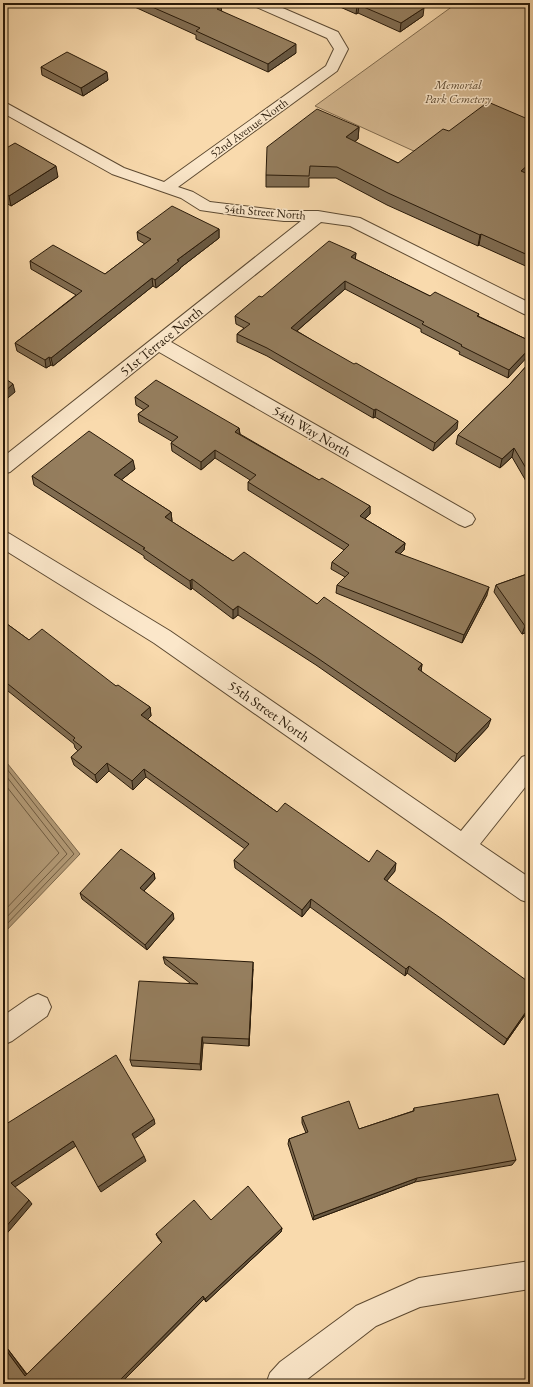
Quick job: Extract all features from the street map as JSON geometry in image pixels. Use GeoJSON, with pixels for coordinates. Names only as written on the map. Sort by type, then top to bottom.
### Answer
{"type":"FeatureCollection","features":[{"type":"Feature","properties":{"kind":"street","name":"52nd Avenue North"},"geometry":{"type":"LineString","coordinates":[[166,188],[332,68],[341,49],[333,35],[259,3]]}},
{"type":"Feature","properties":{"kind":"street","name":"54th Street North"},"geometry":{"type":"LineString","coordinates":[[3,107],[118,171],[187,195],[206,206],[284,216],[318,216],[354,222],[530,310]]}},
{"type":"Feature","properties":{"kind":"street","name":"51st Terrace North"},"geometry":{"type":"LineString","coordinates":[[3,467],[318,216]]}},
{"type":"Feature","properties":{"kind":"street","name":"54th Way North"},"geometry":{"type":"LineString","coordinates":[[158,343],[466,519]]}},
{"type":"Feature","properties":{"kind":"street","name":"55th Street North"},"geometry":{"type":"LineString","coordinates":[[3,539],[162,637],[530,892]]}},
{"type":"Feature","properties":{"kind":"street"},"geometry":{"type":"LineString","coordinates":[[464,845],[530,764]]}},
{"type":"Feature","properties":{"kind":"street"},"geometry":{"type":"LineString","coordinates":[[3,1032],[38,1007]]}},
{"type":"Feature","properties":{"kind":"street"},"geometry":{"type":"LineString","coordinates":[[281,1384],[291,1373],[366,1316],[419,1293],[530,1275]]}},
{"type":"Feature","properties":{"kind":"green space","name":"Memorial Park Cemetery"},"geometry":{"type":"Polygon","coordinates":[[[457,3],[530,3],[530,204],[315,106],[457,3]]]}},
{"type":"Feature","properties":{"kind":"water"},"geometry":{"type":"Polygon","coordinates":[[[3,758],[80,854],[3,934],[3,758]]]}},
{"type":"Feature","properties":{"kind":"building"},"geometry":{"type":"Polygon","coordinates":[[[143,3],[215,3],[221,6],[217,9],[296,44],[268,64],[196,31],[200,28],[143,3]]]}},
{"type":"Feature","properties":{"kind":"building"},"geometry":{"type":"Polygon","coordinates":[[[350,3],[411,3],[424,8],[401,23],[359,5],[357,6],[350,3]]]}},
{"type":"Feature","properties":{"kind":"building"},"geometry":{"type":"Polygon","coordinates":[[[67,52],[107,72],[81,88],[41,67],[67,52]]]}},
{"type":"Feature","properties":{"kind":"building"},"geometry":{"type":"Polygon","coordinates":[[[488,102],[530,120],[530,163],[521,171],[530,175],[530,256],[388,193],[337,167],[310,166],[309,176],[266,175],[267,147],[317,109],[359,127],[346,137],[398,163],[443,129],[449,131],[488,102]]]}},
{"type":"Feature","properties":{"kind":"building"},"geometry":{"type":"Polygon","coordinates":[[[15,143],[56,166],[9,196],[3,192],[3,150],[15,143]]]}},
{"type":"Feature","properties":{"kind":"building"},"geometry":{"type":"Polygon","coordinates":[[[172,206],[219,229],[177,260],[179,261],[155,280],[152,278],[51,358],[49,357],[45,360],[15,343],[82,291],[30,261],[53,245],[105,274],[151,239],[137,232],[172,206]]]}},
{"type":"Feature","properties":{"kind":"building"},"geometry":{"type":"Polygon","coordinates":[[[329,241],[356,253],[351,257],[430,296],[435,292],[479,314],[477,316],[530,341],[530,348],[509,370],[461,346],[462,345],[422,324],[424,322],[345,281],[291,328],[458,421],[435,443],[376,409],[374,410],[267,348],[237,334],[250,324],[235,316],[259,296],[262,297],[329,241]]]}},
{"type":"Feature","properties":{"kind":"building"},"geometry":{"type":"Polygon","coordinates":[[[530,362],[530,475],[514,448],[502,459],[458,435],[510,384],[530,362]]]}},
{"type":"Feature","properties":{"kind":"building"},"geometry":{"type":"Polygon","coordinates":[[[3,377],[13,384],[3,393],[3,377]]]}},
{"type":"Feature","properties":{"kind":"building"},"geometry":{"type":"Polygon","coordinates":[[[156,380],[239,428],[235,432],[319,480],[322,478],[370,506],[360,516],[405,543],[395,552],[489,587],[464,635],[337,585],[349,573],[332,562],[349,545],[248,482],[256,475],[215,450],[201,462],[171,443],[178,437],[138,414],[149,406],[135,397],[156,380]]]}},
{"type":"Feature","properties":{"kind":"building"},"geometry":{"type":"Polygon","coordinates":[[[89,431],[133,460],[114,475],[171,512],[165,517],[233,561],[244,552],[317,604],[324,597],[422,664],[418,669],[491,719],[457,754],[316,657],[238,606],[233,610],[192,579],[190,581],[143,549],[145,548],[32,476],[89,431]]]}},
{"type":"Feature","properties":{"kind":"building"},"geometry":{"type":"Polygon","coordinates":[[[530,573],[530,624],[525,626],[496,585],[530,573]]]}},
{"type":"Feature","properties":{"kind":"building"},"geometry":{"type":"Polygon","coordinates":[[[3,621],[29,640],[42,629],[116,686],[118,685],[150,707],[141,715],[277,812],[285,803],[369,862],[377,850],[396,863],[384,879],[530,983],[530,1006],[507,1039],[409,966],[406,969],[311,899],[302,910],[234,860],[249,844],[144,769],[132,781],[107,763],[95,775],[71,757],[82,747],[73,740],[75,738],[3,680],[3,621]]]}},
{"type":"Feature","properties":{"kind":"building"},"geometry":{"type":"Polygon","coordinates":[[[121,849],[154,873],[140,888],[173,913],[145,945],[80,893],[121,849]]]}},
{"type":"Feature","properties":{"kind":"building"},"geometry":{"type":"Polygon","coordinates":[[[163,957],[253,962],[249,1039],[202,1037],[200,1064],[130,1060],[139,981],[198,984],[163,957]]]}},
{"type":"Feature","properties":{"kind":"building"},"geometry":{"type":"Polygon","coordinates":[[[116,1055],[154,1119],[132,1134],[144,1156],[98,1187],[73,1141],[11,1183],[29,1200],[3,1230],[3,1126],[116,1055]]]}},
{"type":"Feature","properties":{"kind":"building"},"geometry":{"type":"Polygon","coordinates":[[[498,1094],[516,1160],[417,1178],[314,1216],[289,1139],[308,1132],[302,1117],[349,1101],[359,1129],[414,1111],[414,1108],[498,1094]]]}},
{"type":"Feature","properties":{"kind":"building"},"geometry":{"type":"Polygon","coordinates":[[[248,1186],[282,1228],[205,1299],[203,1296],[116,1384],[3,1384],[3,1346],[25,1376],[162,1242],[156,1234],[194,1200],[211,1220],[248,1186]]]}}]}
